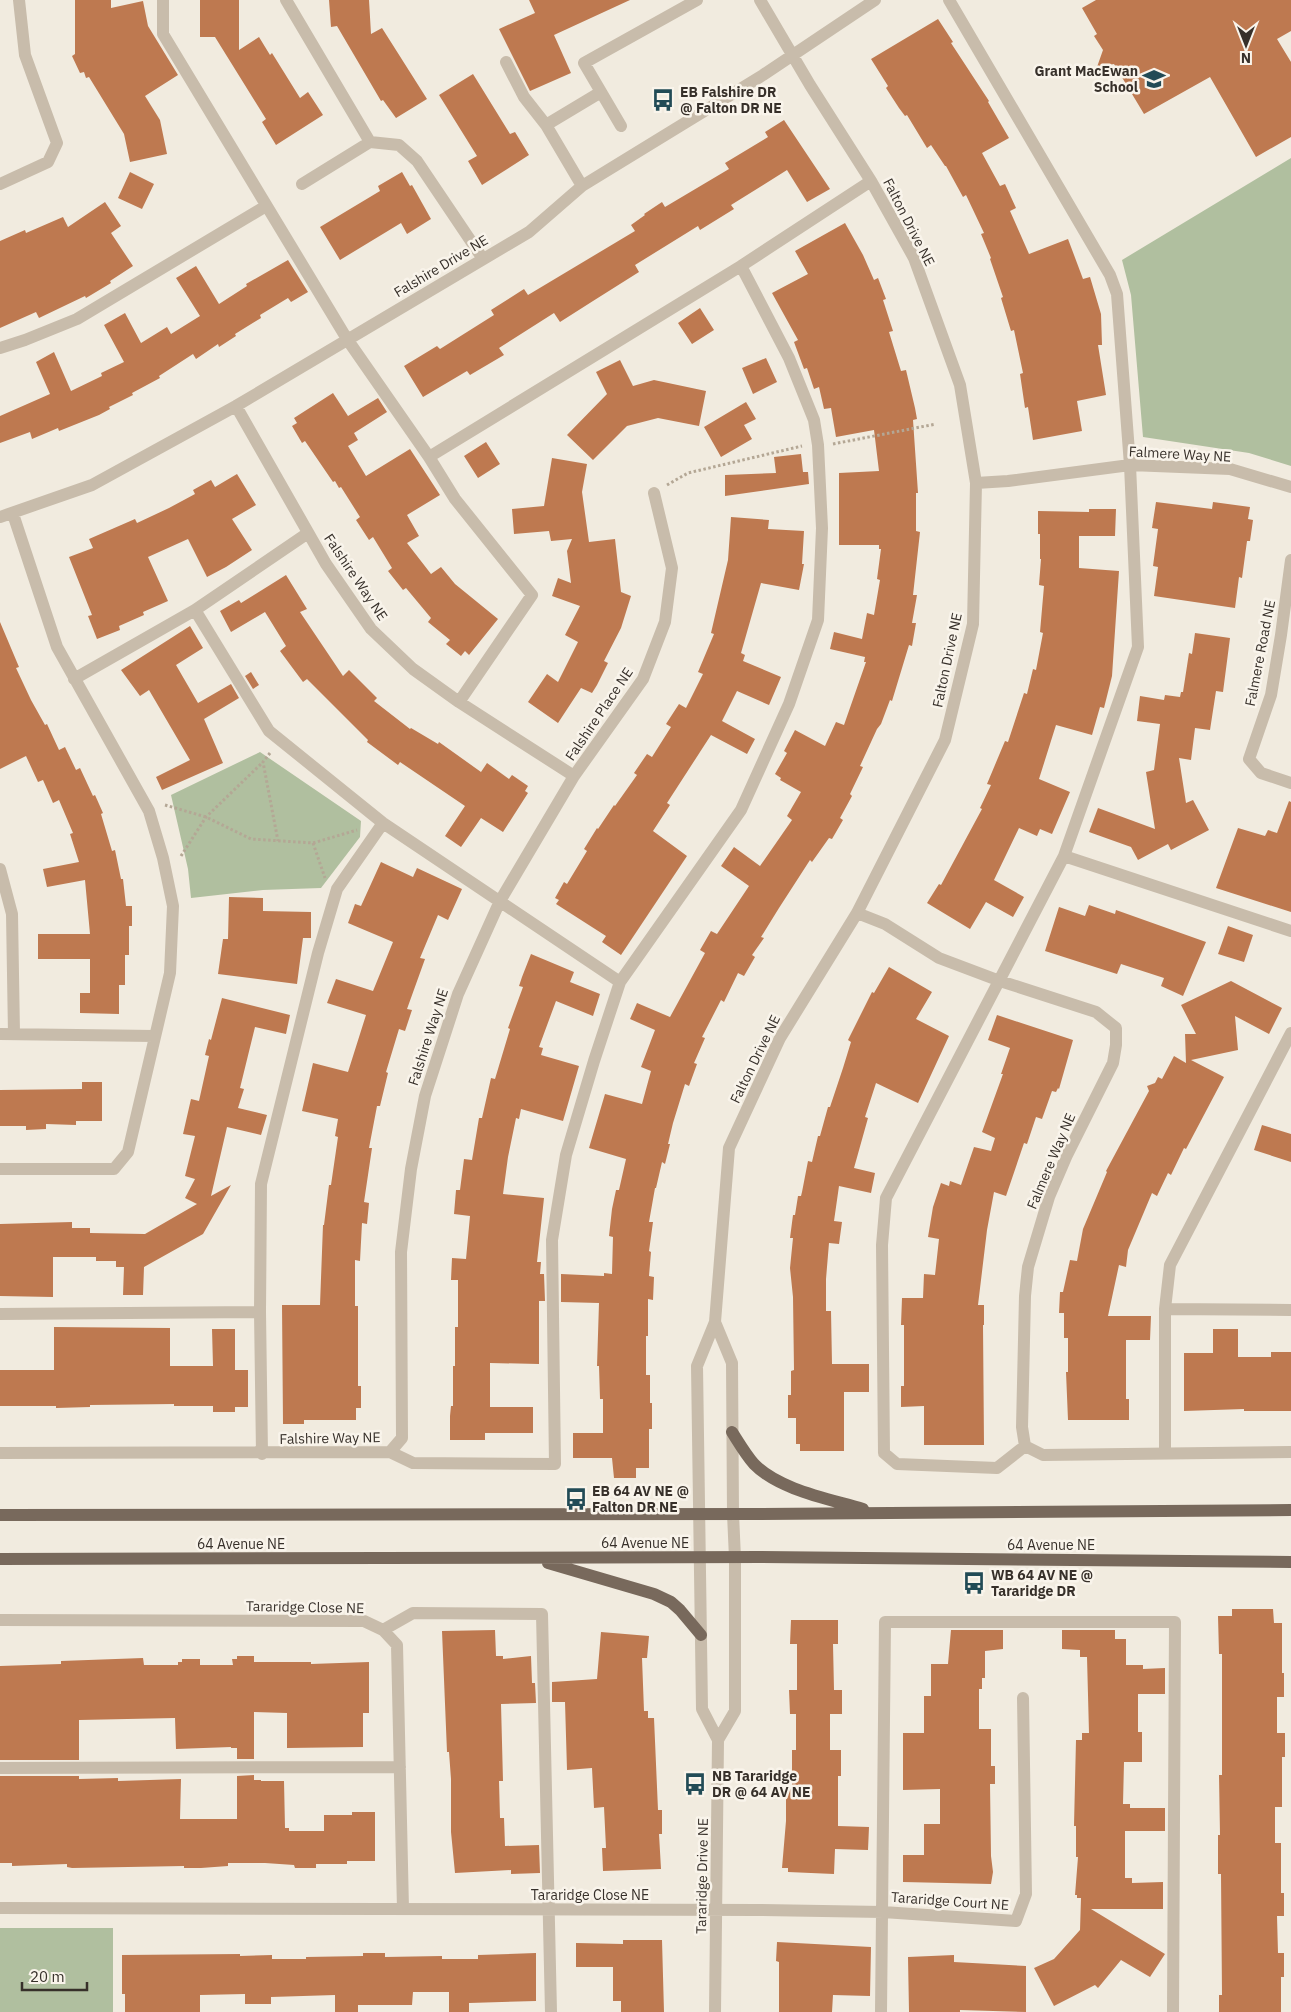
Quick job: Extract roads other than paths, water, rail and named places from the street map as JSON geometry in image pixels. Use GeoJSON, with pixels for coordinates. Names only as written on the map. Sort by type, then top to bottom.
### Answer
{"type":"FeatureCollection","features":[{"type":"Feature","properties":{"kind":"main road"},"geometry":{"type":"LineString","coordinates":[[732,1432],[754,1464],[767,1475],[781,1483],[878,1513]]}},
{"type":"Feature","properties":{"kind":"main road"},"geometry":{"type":"LineString","coordinates":[[0,1515],[733,1514],[1291,1510]]}},
{"type":"Feature","properties":{"kind":"main road","name":"64 Avenue NE"},"geometry":{"type":"LineString","coordinates":[[0,1559],[735,1558],[1291,1562]]}},
{"type":"Feature","properties":{"kind":"main road"},"geometry":{"type":"LineString","coordinates":[[531,1559],[654,1594],[671,1602],[701,1635]]}},
{"type":"Feature","properties":{"kind":"street"},"geometry":{"type":"LineString","coordinates":[[0,184],[48,162],[57,143],[25,55],[19,0]]}},
{"type":"Feature","properties":{"kind":"street"},"geometry":{"type":"LineString","coordinates":[[163,0],[164,34],[347,339],[429,457],[455,499],[532,595],[459,702]]}},
{"type":"Feature","properties":{"kind":"street"},"geometry":{"type":"LineString","coordinates":[[286,0],[370,142]]}},
{"type":"Feature","properties":{"kind":"street"},"geometry":{"type":"LineString","coordinates":[[621,126],[584,63],[697,0]]}},
{"type":"Feature","properties":{"kind":"street","name":"Falton Drive NE"},"geometry":{"type":"LineString","coordinates":[[698,1514],[697,1366],[715,1322],[729,1148],[780,1038],[857,913],[945,740],[972,624],[976,483],[960,386],[914,258],[872,181],[760,0]]}},
{"type":"Feature","properties":{"kind":"street","name":"Falshire Drive NE"},"geometry":{"type":"LineString","coordinates":[[0,517],[92,485],[236,406],[529,232],[582,186],[763,75],[875,0]]}},
{"type":"Feature","properties":{"kind":"street"},"geometry":{"type":"LineString","coordinates":[[948,0],[1110,275],[1117,294],[1130,465],[1138,647],[1064,856],[886,1198],[882,1245],[884,1453],[897,1464],[998,1468],[1025,1446],[1043,1455],[1291,1452]]}},
{"type":"Feature","properties":{"kind":"street"},"geometry":{"type":"LineString","coordinates":[[506,62],[524,97],[546,125],[582,186]]}},
{"type":"Feature","properties":{"kind":"street"},"geometry":{"type":"LineString","coordinates":[[546,125],[601,92]]}},
{"type":"Feature","properties":{"kind":"street"},"geometry":{"type":"LineString","coordinates":[[302,184],[370,142],[399,145],[417,161],[483,259]]}},
{"type":"Feature","properties":{"kind":"street"},"geometry":{"type":"LineString","coordinates":[[429,457],[741,266],[872,181]]}},
{"type":"Feature","properties":{"kind":"street"},"geometry":{"type":"LineString","coordinates":[[0,348],[77,319],[266,206]]}},
{"type":"Feature","properties":{"kind":"street"},"geometry":{"type":"LineString","coordinates":[[390,1452],[413,1463],[555,1464],[552,1240],[566,1155],[594,1061],[620,982],[741,810],[789,704],[818,620],[822,528],[818,445],[814,420],[789,358],[741,266]]}},
{"type":"Feature","properties":{"kind":"street","name":"Falshire Way NE"},"geometry":{"type":"LineString","coordinates":[[0,1453],[262,1454],[390,1452],[402,1438],[401,1252],[411,1169],[425,1096],[458,994],[500,901],[574,776],[459,702],[413,669],[371,629],[326,564],[236,406]]}},
{"type":"Feature","properties":{"kind":"street","name":"Falmere Way NE"},"geometry":{"type":"LineString","coordinates":[[976,483],[1008,481],[1130,465],[1230,469],[1291,487]]}},
{"type":"Feature","properties":{"kind":"street","name":"Falshire Place NE"},"geometry":{"type":"LineString","coordinates":[[574,776],[643,679],[665,622],[672,568],[654,493]]}},
{"type":"Feature","properties":{"kind":"street"},"geometry":{"type":"LineString","coordinates":[[0,1170],[114,1170],[128,1152],[170,972],[173,906],[163,858],[149,811],[57,647],[13,514]]}},
{"type":"Feature","properties":{"kind":"street"},"geometry":{"type":"LineString","coordinates":[[74,679],[196,610],[308,533]]}},
{"type":"Feature","properties":{"kind":"street","name":"Falmere Road NE"},"geometry":{"type":"LineString","coordinates":[[1291,560],[1286,637],[1270,695],[1249,759],[1261,773],[1291,783]]}},
{"type":"Feature","properties":{"kind":"street"},"geometry":{"type":"LineString","coordinates":[[196,610],[269,731],[380,828],[500,901],[620,982]]}},
{"type":"Feature","properties":{"kind":"street"},"geometry":{"type":"LineString","coordinates":[[262,1454],[261,1184],[318,953],[337,889],[380,828]]}},
{"type":"Feature","properties":{"kind":"street"},"geometry":{"type":"LineString","coordinates":[[1064,856],[1291,931]]}},
{"type":"Feature","properties":{"kind":"street"},"geometry":{"type":"LineString","coordinates":[[0,869],[12,914],[14,1034]]}},
{"type":"Feature","properties":{"kind":"street","name":"Falmere Way NE"},"geometry":{"type":"LineString","coordinates":[[857,913],[884,924],[939,958],[1096,1012],[1116,1028],[1113,1063],[1049,1197],[1028,1267],[1025,1296],[1022,1427],[1025,1446]]}},
{"type":"Feature","properties":{"kind":"street"},"geometry":{"type":"LineString","coordinates":[[1165,1453],[1165,1309],[1170,1265],[1291,1033]]}},
{"type":"Feature","properties":{"kind":"street"},"geometry":{"type":"LineString","coordinates":[[0,1034],[154,1036]]}},
{"type":"Feature","properties":{"kind":"street"},"geometry":{"type":"LineString","coordinates":[[1165,1309],[1291,1310]]}},
{"type":"Feature","properties":{"kind":"street"},"geometry":{"type":"LineString","coordinates":[[0,1314],[260,1312]]}},
{"type":"Feature","properties":{"kind":"street","name":"Falton Drive NE"},"geometry":{"type":"LineString","coordinates":[[715,1322],[732,1363],[733,1514]]}},
{"type":"Feature","properties":{"kind":"street","name":"Tararidge Drive NE"},"geometry":{"type":"LineString","coordinates":[[698,1514],[702,1709],[718,1740],[715,2012]]}},
{"type":"Feature","properties":{"kind":"street"},"geometry":{"type":"LineString","coordinates":[[718,1740],[735,1712],[735,1558],[733,1514]]}},
{"type":"Feature","properties":{"kind":"street"},"geometry":{"type":"LineString","coordinates":[[403,1909],[397,1645],[384,1630],[413,1613],[542,1614],[551,2012]]}},
{"type":"Feature","properties":{"kind":"street","name":"Tararidge Close NE"},"geometry":{"type":"LineString","coordinates":[[0,1620],[364,1621],[384,1630]]}},
{"type":"Feature","properties":{"kind":"street"},"geometry":{"type":"LineString","coordinates":[[881,2012],[884,1622],[1175,1622],[1173,2012]]}},
{"type":"Feature","properties":{"kind":"street","name":"Tararidge Court NE"},"geometry":{"type":"LineString","coordinates":[[716,1910],[883,1912],[1016,1921],[1026,1894],[1023,1698]]}},
{"type":"Feature","properties":{"kind":"street"},"geometry":{"type":"LineString","coordinates":[[0,1768],[400,1768]]}},
{"type":"Feature","properties":{"kind":"street","name":"Tararidge Close NE"},"geometry":{"type":"LineString","coordinates":[[0,1908],[716,1910]]}},
{"type":"Feature","properties":{"kind":"place","name":"Grant MacEwan School"},"geometry":{"type":"Point","coordinates":[1154,79]}},
{"type":"Feature","properties":{"kind":"place","name":"EB Falshire DR @ Falton DR NE"},"geometry":{"type":"Point","coordinates":[663,100]}},
{"type":"Feature","properties":{"kind":"place","name":"EB 64 AV NE @ Falton DR NE"},"geometry":{"type":"Point","coordinates":[576,1499]}},
{"type":"Feature","properties":{"kind":"place","name":"WB 64 AV NE @ Tararidge DR"},"geometry":{"type":"Point","coordinates":[974,1583]}},
{"type":"Feature","properties":{"kind":"place","name":"NB Tararidge DR @ 64 AV NE"},"geometry":{"type":"Point","coordinates":[695,1784]}}]}
